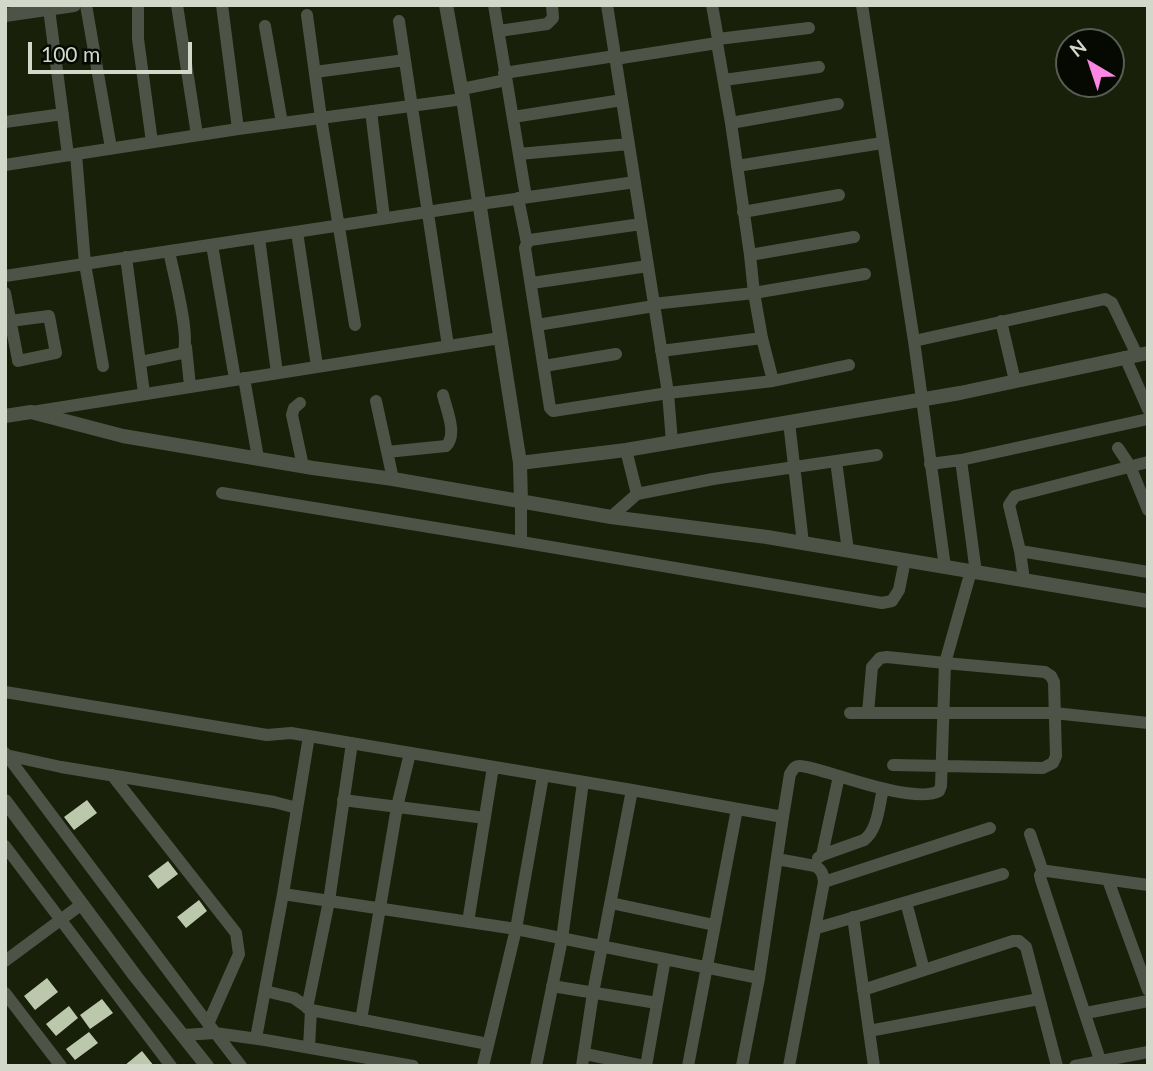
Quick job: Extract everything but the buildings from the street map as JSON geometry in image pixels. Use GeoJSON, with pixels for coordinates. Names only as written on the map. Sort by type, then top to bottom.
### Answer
{"type":"FeatureCollection","features":[{"type":"Feature","properties":{"kind":"street"},"geometry":{"type":"LineString","coordinates":[[5,15],[74,5]]}},
{"type":"Feature","properties":{"kind":"street"},"geometry":{"type":"LineString","coordinates":[[86,5],[111,148]]}},
{"type":"Feature","properties":{"kind":"street"},"geometry":{"type":"LineString","coordinates":[[138,5],[138,39],[152,142]]}},
{"type":"Feature","properties":{"kind":"street"},"geometry":{"type":"LineString","coordinates":[[177,5],[197,135]]}},
{"type":"Feature","properties":{"kind":"street"},"geometry":{"type":"LineString","coordinates":[[222,5],[238,129]]}},
{"type":"Feature","properties":{"kind":"street"},"geometry":{"type":"LineString","coordinates":[[446,5],[520,463],[521,542]]}},
{"type":"Feature","properties":{"kind":"street"},"geometry":{"type":"LineString","coordinates":[[494,5],[519,153],[526,248],[550,408],[553,411],[668,393],[773,381],[849,365]]}},
{"type":"Feature","properties":{"kind":"street"},"geometry":{"type":"LineString","coordinates":[[499,31],[547,24],[553,18],[552,5]]}},
{"type":"Feature","properties":{"kind":"street"},"geometry":{"type":"LineString","coordinates":[[622,5],[607,6],[668,393],[672,442]]}},
{"type":"Feature","properties":{"kind":"street"},"geometry":{"type":"LineString","coordinates":[[712,5],[754,293],[773,381]]}},
{"type":"Feature","properties":{"kind":"street"},"geometry":{"type":"LineString","coordinates":[[862,5],[914,341],[945,567]]}},
{"type":"Feature","properties":{"kind":"street"},"geometry":{"type":"LineString","coordinates":[[49,9],[63,114],[72,154],[85,264],[103,366]]}},
{"type":"Feature","properties":{"kind":"street"},"geometry":{"type":"LineString","coordinates":[[307,15],[355,325]]}},
{"type":"Feature","properties":{"kind":"street"},"geometry":{"type":"LineString","coordinates":[[399,21],[448,346]]}},
{"type":"Feature","properties":{"kind":"street"},"geometry":{"type":"LineString","coordinates":[[265,26],[282,123]]}},
{"type":"Feature","properties":{"kind":"street"},"geometry":{"type":"LineString","coordinates":[[5,164],[412,106],[462,94],[505,76],[809,28]]}},
{"type":"Feature","properties":{"kind":"street"},"geometry":{"type":"LineString","coordinates":[[315,72],[405,60]]}},
{"type":"Feature","properties":{"kind":"street"},"geometry":{"type":"LineString","coordinates":[[724,80],[819,67]]}},
{"type":"Feature","properties":{"kind":"street"},"geometry":{"type":"LineString","coordinates":[[513,117],[622,100]]}},
{"type":"Feature","properties":{"kind":"street"},"geometry":{"type":"LineString","coordinates":[[731,123],[838,104]]}},
{"type":"Feature","properties":{"kind":"street"},"geometry":{"type":"LineString","coordinates":[[371,111],[384,218]]}},
{"type":"Feature","properties":{"kind":"street"},"geometry":{"type":"LineString","coordinates":[[5,121],[63,114]]}},
{"type":"Feature","properties":{"kind":"street"},"geometry":{"type":"LineString","coordinates":[[737,166],[882,143]]}},
{"type":"Feature","properties":{"kind":"street"},"geometry":{"type":"LineString","coordinates":[[519,153],[629,144]]}},
{"type":"Feature","properties":{"kind":"street"},"geometry":{"type":"LineString","coordinates":[[5,276],[635,182]]}},
{"type":"Feature","properties":{"kind":"street"},"geometry":{"type":"LineString","coordinates":[[743,212],[839,195]]}},
{"type":"Feature","properties":{"kind":"street"},"geometry":{"type":"LineString","coordinates":[[527,243],[530,240],[641,224]]}},
{"type":"Feature","properties":{"kind":"street"},"geometry":{"type":"LineString","coordinates":[[297,232],[317,366]]}},
{"type":"Feature","properties":{"kind":"street"},"geometry":{"type":"LineString","coordinates":[[750,255],[854,237]]}},
{"type":"Feature","properties":{"kind":"street"},"geometry":{"type":"LineString","coordinates":[[259,238],[277,373]]}},
{"type":"Feature","properties":{"kind":"street"},"geometry":{"type":"LineString","coordinates":[[212,244],[258,458]]}},
{"type":"Feature","properties":{"kind":"street"},"geometry":{"type":"LineString","coordinates":[[169,251],[185,331],[190,386]]}},
{"type":"Feature","properties":{"kind":"street"},"geometry":{"type":"LineString","coordinates":[[126,257],[145,393]]}},
{"type":"Feature","properties":{"kind":"street"},"geometry":{"type":"LineString","coordinates":[[532,283],[648,266]]}},
{"type":"Feature","properties":{"kind":"street"},"geometry":{"type":"LineString","coordinates":[[537,325],[865,274]]}},
{"type":"Feature","properties":{"kind":"street"},"geometry":{"type":"LineString","coordinates":[[5,293],[10,321],[19,361],[56,353],[49,316],[10,321]]}},
{"type":"Feature","properties":{"kind":"street"},"geometry":{"type":"LineString","coordinates":[[914,341],[1105,299],[1112,303],[1137,355],[1148,409]]}},
{"type":"Feature","properties":{"kind":"street"},"geometry":{"type":"LineString","coordinates":[[1001,321],[1016,381]]}},
{"type":"Feature","properties":{"kind":"street"},"geometry":{"type":"LineString","coordinates":[[5,416],[500,338]]}},
{"type":"Feature","properties":{"kind":"street"},"geometry":{"type":"LineString","coordinates":[[661,351],[762,338]]}},
{"type":"Feature","properties":{"kind":"street"},"geometry":{"type":"LineString","coordinates":[[141,362],[183,353],[186,347]]}},
{"type":"Feature","properties":{"kind":"street"},"geometry":{"type":"LineString","coordinates":[[544,366],[616,354]]}},
{"type":"Feature","properties":{"kind":"street"},"geometry":{"type":"LineString","coordinates":[[520,463],[626,450],[960,394],[1137,355]]}},
{"type":"Feature","properties":{"kind":"street"},"geometry":{"type":"LineString","coordinates":[[387,452],[446,446],[451,441],[452,432],[443,395]]}},
{"type":"Feature","properties":{"kind":"street"},"geometry":{"type":"LineString","coordinates":[[376,401],[393,479]]}},
{"type":"Feature","properties":{"kind":"street"},"geometry":{"type":"LineString","coordinates":[[300,403],[294,408],[292,415],[303,466]]}},
{"type":"Feature","properties":{"kind":"street"},"geometry":{"type":"LineString","coordinates":[[31,412],[123,436],[393,479],[520,503],[715,529],[1148,601]]}},
{"type":"Feature","properties":{"kind":"street"},"geometry":{"type":"LineString","coordinates":[[930,464],[961,460],[1148,419]]}},
{"type":"Feature","properties":{"kind":"street"},"geometry":{"type":"LineString","coordinates":[[789,422],[803,543]]}},
{"type":"Feature","properties":{"kind":"street"},"geometry":{"type":"LineString","coordinates":[[1118,448],[1130,467],[1148,510]]}},
{"type":"Feature","properties":{"kind":"street"},"geometry":{"type":"LineString","coordinates":[[626,450],[636,494]]}},
{"type":"Feature","properties":{"kind":"street"},"geometry":{"type":"LineString","coordinates":[[611,517],[636,494],[713,479],[877,455]]}},
{"type":"Feature","properties":{"kind":"street"},"geometry":{"type":"LineString","coordinates":[[742,1066],[759,978],[790,774],[794,768],[804,766],[883,789],[930,795],[936,793],[941,786],[945,663],[973,572],[961,460]]}},
{"type":"Feature","properties":{"kind":"street"},"geometry":{"type":"LineString","coordinates":[[836,461],[848,551]]}},
{"type":"Feature","properties":{"kind":"street"},"geometry":{"type":"LineString","coordinates":[[1024,580],[1009,505],[1016,496],[1148,462]]}},
{"type":"Feature","properties":{"kind":"street"},"geometry":{"type":"LineString","coordinates":[[222,494],[882,603],[892,601],[899,590],[905,561]]}},
{"type":"Feature","properties":{"kind":"street"},"geometry":{"type":"LineString","coordinates":[[1020,551],[1148,572]]}},
{"type":"Feature","properties":{"kind":"street"},"geometry":{"type":"LineString","coordinates":[[868,713],[872,667],[880,658],[1045,672],[1054,682],[1056,756],[1049,766],[893,765]]}},
{"type":"Feature","properties":{"kind":"street"},"geometry":{"type":"LineString","coordinates":[[5,692],[267,735],[291,733],[783,817]]}},
{"type":"Feature","properties":{"kind":"street"},"geometry":{"type":"LineString","coordinates":[[850,713],[1054,713],[1148,723]]}},
{"type":"Feature","properties":{"kind":"street"},"geometry":{"type":"LineString","coordinates":[[256,1038],[309,736]]}},
{"type":"Feature","properties":{"kind":"street"},"geometry":{"type":"LineString","coordinates":[[309,1047],[309,1009],[329,901],[352,743]]}},
{"type":"Feature","properties":{"kind":"street"},"geometry":{"type":"LineString","coordinates":[[361,1020],[397,807],[410,753]]}},
{"type":"Feature","properties":{"kind":"street"},"geometry":{"type":"LineString","coordinates":[[6,754],[61,767],[297,808]]}},
{"type":"Feature","properties":{"kind":"street"},"geometry":{"type":"LineString","coordinates":[[6,754],[241,1066]]}},
{"type":"Feature","properties":{"kind":"street"},"geometry":{"type":"LineString","coordinates":[[468,922],[494,767]]}},
{"type":"Feature","properties":{"kind":"street"},"geometry":{"type":"LineString","coordinates":[[113,775],[236,933],[239,954],[211,1028]]}},
{"type":"Feature","properties":{"kind":"street"},"geometry":{"type":"LineString","coordinates":[[483,1066],[516,929],[543,776]]}},
{"type":"Feature","properties":{"kind":"street"},"geometry":{"type":"LineString","coordinates":[[822,855],[839,776]]}},
{"type":"Feature","properties":{"kind":"street"},"geometry":{"type":"LineString","coordinates":[[536,1066],[562,939],[583,782]]}},
{"type":"Feature","properties":{"kind":"street"},"geometry":{"type":"LineString","coordinates":[[815,866],[822,855],[870,836],[883,789]]}},
{"type":"Feature","properties":{"kind":"street"},"geometry":{"type":"LineString","coordinates":[[632,790],[593,993],[584,1060],[645,1066],[665,960]]}},
{"type":"Feature","properties":{"kind":"street"},"geometry":{"type":"LineString","coordinates":[[343,800],[485,818]]}},
{"type":"Feature","properties":{"kind":"street"},"geometry":{"type":"LineString","coordinates":[[5,801],[136,977],[207,1066]]}},
{"type":"Feature","properties":{"kind":"street"},"geometry":{"type":"LineString","coordinates":[[688,1066],[737,809]]}},
{"type":"Feature","properties":{"kind":"street"},"geometry":{"type":"LineString","coordinates":[[824,882],[990,828]]}},
{"type":"Feature","properties":{"kind":"street"},"geometry":{"type":"LineString","coordinates":[[1030,834],[1043,872],[1041,880],[1102,1063]]}},
{"type":"Feature","properties":{"kind":"street"},"geometry":{"type":"LineString","coordinates":[[5,846],[171,1066]]}},
{"type":"Feature","properties":{"kind":"street"},"geometry":{"type":"LineString","coordinates":[[777,859],[815,866],[823,874],[824,882],[789,1066]]}},
{"type":"Feature","properties":{"kind":"street"},"geometry":{"type":"LineString","coordinates":[[1043,872],[1148,885]]}},
{"type":"Feature","properties":{"kind":"street"},"geometry":{"type":"LineString","coordinates":[[817,928],[1003,874]]}},
{"type":"Feature","properties":{"kind":"street"},"geometry":{"type":"LineString","coordinates":[[1108,880],[1148,990]]}},
{"type":"Feature","properties":{"kind":"street"},"geometry":{"type":"LineString","coordinates":[[283,894],[516,929],[759,978]]}},
{"type":"Feature","properties":{"kind":"street"},"geometry":{"type":"LineString","coordinates":[[906,902],[924,970]]}},
{"type":"Feature","properties":{"kind":"street"},"geometry":{"type":"LineString","coordinates":[[611,903],[714,926]]}},
{"type":"Feature","properties":{"kind":"street"},"geometry":{"type":"LineString","coordinates":[[5,961],[82,904]]}},
{"type":"Feature","properties":{"kind":"street"},"geometry":{"type":"LineString","coordinates":[[853,917],[874,1066]]}},
{"type":"Feature","properties":{"kind":"street"},"geometry":{"type":"LineString","coordinates":[[863,990],[1018,941],[1026,947],[1058,1066]]}},
{"type":"Feature","properties":{"kind":"street"},"geometry":{"type":"LineString","coordinates":[[552,986],[657,1003]]}},
{"type":"Feature","properties":{"kind":"street"},"geometry":{"type":"LineString","coordinates":[[265,991],[294,998],[309,1009],[488,1044]]}},
{"type":"Feature","properties":{"kind":"street"},"geometry":{"type":"LineString","coordinates":[[5,993],[61,1066]]}},
{"type":"Feature","properties":{"kind":"street"},"geometry":{"type":"LineString","coordinates":[[869,1031],[1040,999]]}},
{"type":"Feature","properties":{"kind":"street"},"geometry":{"type":"LineString","coordinates":[[1086,1013],[1148,1001]]}},
{"type":"Feature","properties":{"kind":"street"},"geometry":{"type":"LineString","coordinates":[[183,1035],[211,1028],[413,1066]]}},
{"type":"Feature","properties":{"kind":"street"},"geometry":{"type":"LineString","coordinates":[[1075,1066],[1102,1063],[1148,1052]]}}]}
